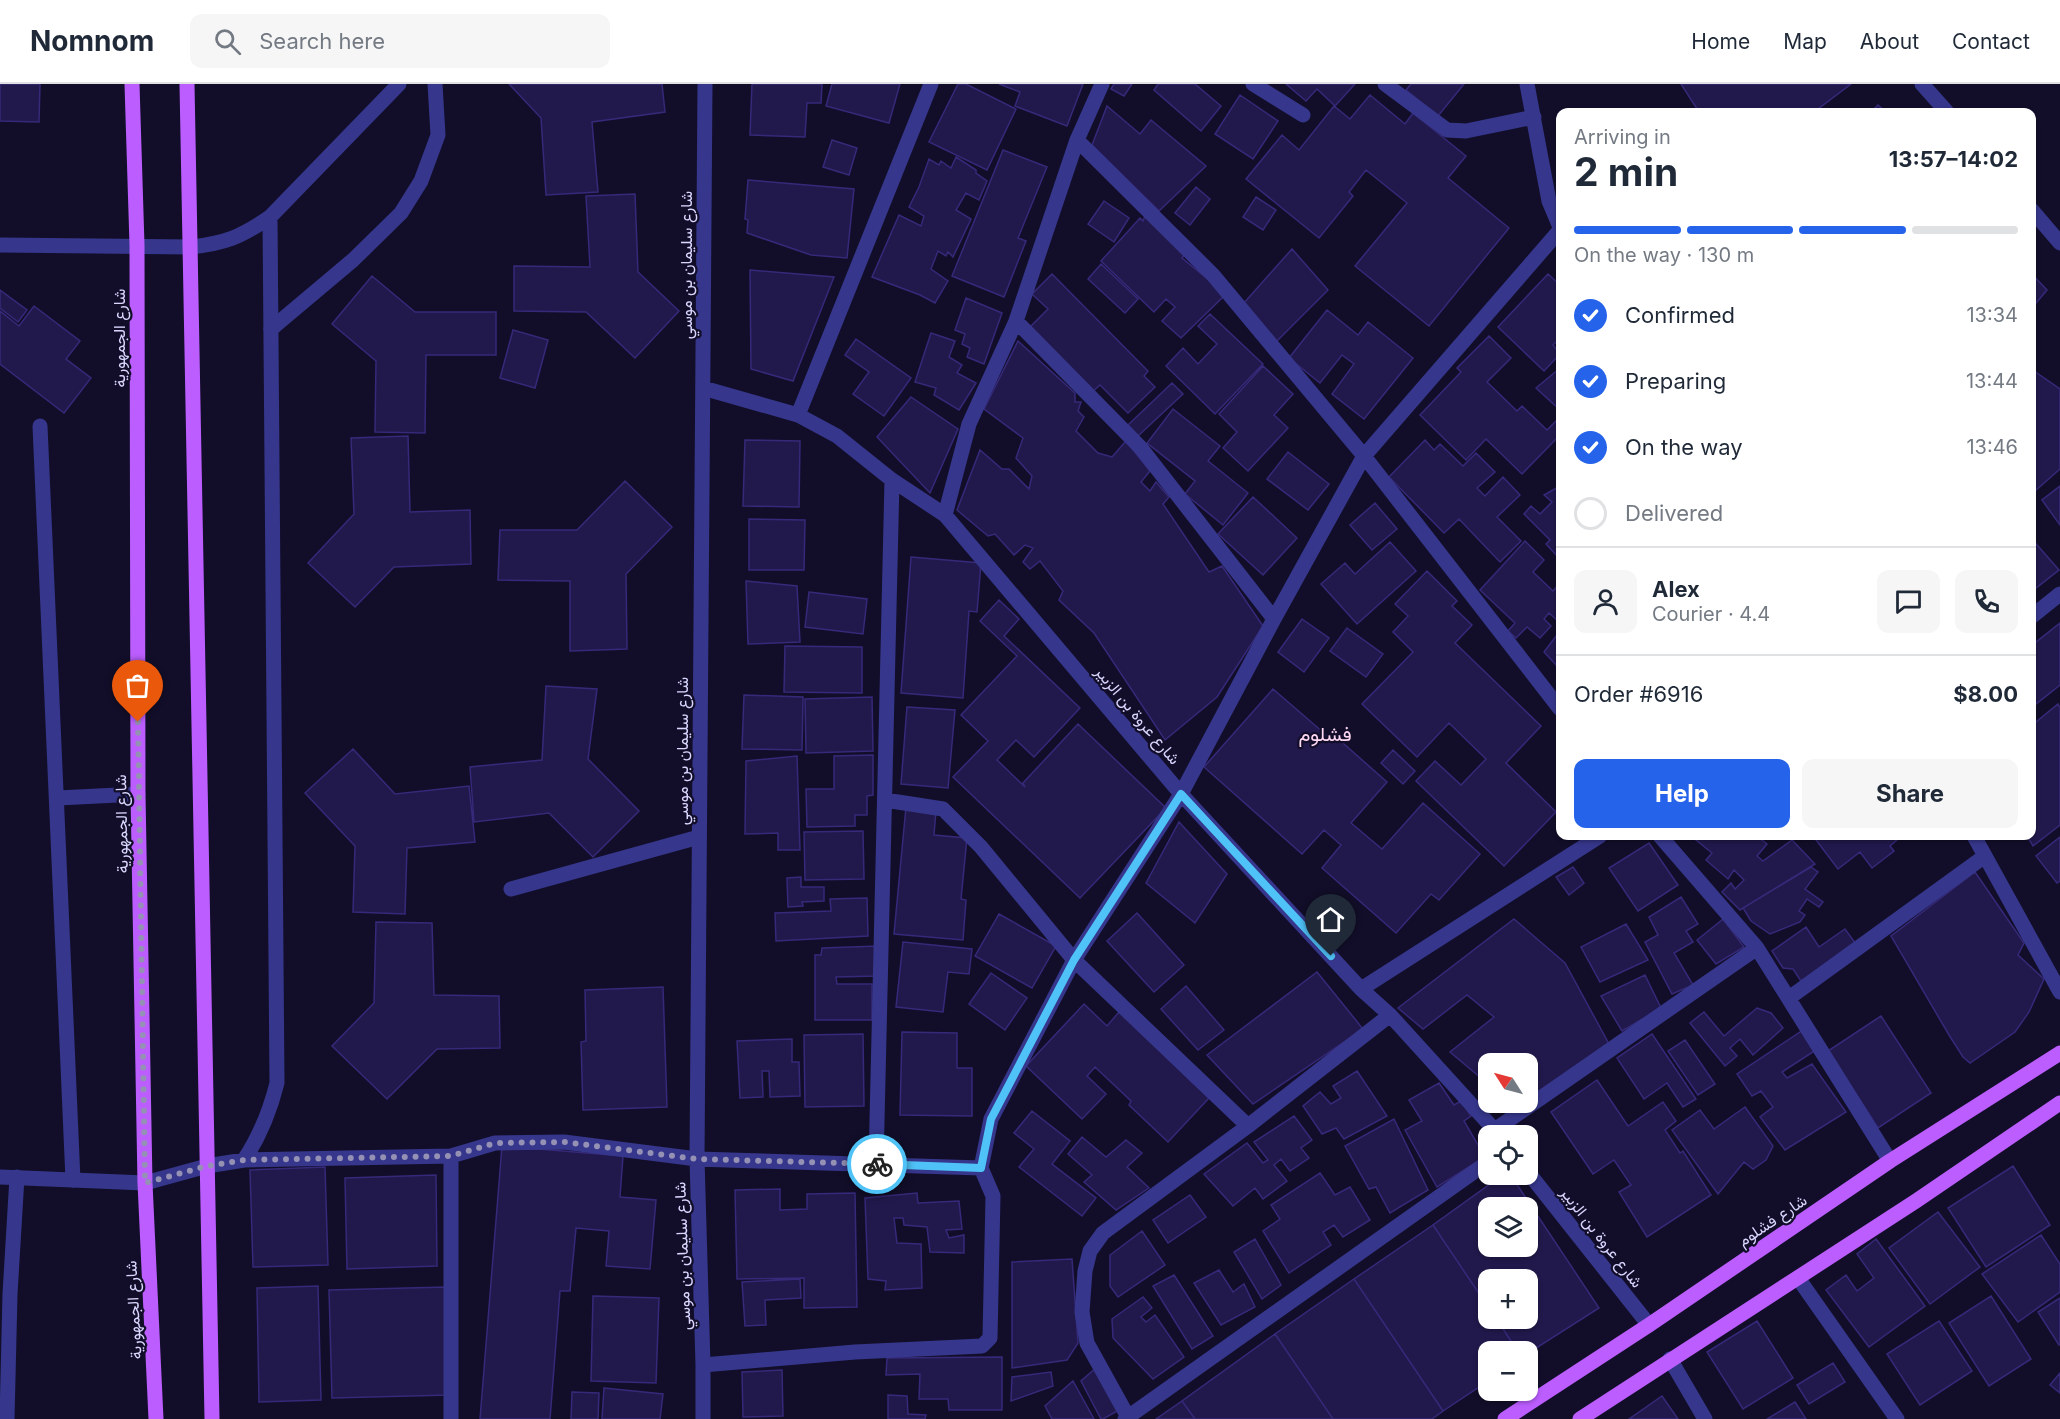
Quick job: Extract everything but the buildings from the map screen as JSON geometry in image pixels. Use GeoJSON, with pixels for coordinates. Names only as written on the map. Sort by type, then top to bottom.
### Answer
{"type":"FeatureCollection","features":[{"type":"Feature","properties":{"kind":"main road","name":"شارع الجمهورية"},"geometry":{"type":"LineString","coordinates":[[132,84],[137,245],[138,794],[145,1183],[156,1419]]}},
{"type":"Feature","properties":{"kind":"main road"},"geometry":{"type":"LineString","coordinates":[[187,84],[212,1419]]}},
{"type":"Feature","properties":{"kind":"main road","name":"شارع فشلوم"},"geometry":{"type":"LineString","coordinates":[[1505,1419],[1649,1325],[1890,1161],[2060,1053]]}},
{"type":"Feature","properties":{"kind":"main road"},"geometry":{"type":"LineString","coordinates":[[1580,1419],[1798,1278],[2060,1103]]}},
{"type":"Feature","properties":{"kind":"street"},"geometry":{"type":"LineString","coordinates":[[0,245],[191,247],[219,244],[246,233],[270,217],[399,84]]}},
{"type":"Feature","properties":{"kind":"street"},"geometry":{"type":"LineString","coordinates":[[271,329],[353,260],[401,213],[421,181],[438,135],[435,84]]}},
{"type":"Feature","properties":{"kind":"street","name":"شارع سليمان بن موسي"},"geometry":{"type":"LineString","coordinates":[[703,1419],[697,1159],[705,84]]}},
{"type":"Feature","properties":{"kind":"street"},"geometry":{"type":"LineString","coordinates":[[798,415],[931,84]]}},
{"type":"Feature","properties":{"kind":"street"},"geometry":{"type":"LineString","coordinates":[[945,515],[969,424],[1016,321],[1077,140],[1102,84]]}},
{"type":"Feature","properties":{"kind":"street"},"geometry":{"type":"LineString","coordinates":[[1253,84],[1303,115]]}},
{"type":"Feature","properties":{"kind":"street"},"geometry":{"type":"LineString","coordinates":[[1385,84],[1447,130],[1466,131],[1534,117]]}},
{"type":"Feature","properties":{"kind":"street"},"geometry":{"type":"LineString","coordinates":[[1527,84],[1549,201],[1556,219]]}},
{"type":"Feature","properties":{"kind":"street"},"geometry":{"type":"LineString","coordinates":[[1922,84],[1943,108]]}},
{"type":"Feature","properties":{"kind":"street"},"geometry":{"type":"LineString","coordinates":[[1077,140],[1213,274],[1364,456],[1556,704]]}},
{"type":"Feature","properties":{"kind":"street"},"geometry":{"type":"LineString","coordinates":[[2036,215],[2060,243]]}},
{"type":"Feature","properties":{"kind":"street"},"geometry":{"type":"LineString","coordinates":[[244,1160],[265,1123],[277,1083],[270,217]]}},
{"type":"Feature","properties":{"kind":"street"},"geometry":{"type":"LineString","coordinates":[[703,1365],[855,1352],[982,1346],[990,1338],[993,1196],[981,1168],[991,1119],[1074,960],[1181,794],[1364,456],[1556,234]]}},
{"type":"Feature","properties":{"kind":"street"},"geometry":{"type":"LineString","coordinates":[[1016,321],[1141,448],[1274,619]]}},
{"type":"Feature","properties":{"kind":"street","name":"شارع عروة بن الزبير"},"geometry":{"type":"LineString","coordinates":[[703,388],[798,415],[837,436],[892,480],[945,515],[1181,794],[1361,989],[1390,1015],[1492,1125]]}},
{"type":"Feature","properties":{"kind":"street"},"geometry":{"type":"LineString","coordinates":[[40,426],[73,1180]]}},
{"type":"Feature","properties":{"kind":"street"},"geometry":{"type":"LineString","coordinates":[[876,1164],[892,480]]}},
{"type":"Feature","properties":{"kind":"street"},"geometry":{"type":"LineString","coordinates":[[2036,613],[2060,594]]}},
{"type":"Feature","properties":{"kind":"street"},"geometry":{"type":"LineString","coordinates":[[57,798],[138,794]]}},
{"type":"Feature","properties":{"kind":"street"},"geometry":{"type":"LineString","coordinates":[[885,800],[943,809],[981,847],[1074,960],[1248,1126]]}},
{"type":"Feature","properties":{"kind":"street"},"geometry":{"type":"LineString","coordinates":[[511,889],[699,837]]}},
{"type":"Feature","properties":{"kind":"street"},"geometry":{"type":"LineString","coordinates":[[1361,989],[1594,840]]}},
{"type":"Feature","properties":{"kind":"street"},"geometry":{"type":"LineString","coordinates":[[1663,840],[1757,948],[1890,1161]]}},
{"type":"Feature","properties":{"kind":"street"},"geometry":{"type":"LineString","coordinates":[[1976,840],[2060,992]]}},
{"type":"Feature","properties":{"kind":"street"},"geometry":{"type":"LineString","coordinates":[[1789,998],[1985,856]]}},
{"type":"Feature","properties":{"kind":"street"},"geometry":{"type":"LineString","coordinates":[[1508,1125],[1757,948]]}},
{"type":"Feature","properties":{"kind":"street"},"geometry":{"type":"LineString","coordinates":[[1390,1015],[1248,1126],[1103,1233],[1090,1251],[1084,1271],[1082,1312],[1087,1343],[1127,1418],[1478,1169]]}},
{"type":"Feature","properties":{"kind":"street"},"geometry":{"type":"LineString","coordinates":[[0,1177],[145,1183],[207,1166],[244,1160],[451,1156],[495,1143],[564,1142],[697,1159],[981,1168]]}},
{"type":"Feature","properties":{"kind":"street"},"geometry":{"type":"LineString","coordinates":[[451,1156],[451,1419]]}},
{"type":"Feature","properties":{"kind":"street"},"geometry":{"type":"LineString","coordinates":[[7,1419],[5,1293],[17,1177]]}},
{"type":"Feature","properties":{"kind":"street","name":"شارع عروة بن الزبير"},"geometry":{"type":"LineString","coordinates":[[1538,1185],[1649,1325]]}},
{"type":"Feature","properties":{"kind":"street"},"geometry":{"type":"LineString","coordinates":[[1798,1278],[1897,1419]]}},
{"type":"Feature","properties":{"kind":"street"},"geometry":{"type":"LineString","coordinates":[[1670,1359],[1705,1419]]}},
{"type":"Feature","properties":{"kind":"way so far"},"geometry":{"type":"LineString","coordinates":[[138,722],[145,1183],[207,1166],[244,1160],[451,1156],[495,1143],[564,1142],[697,1159],[877,1164]]}},
{"type":"Feature","properties":{"kind":"district","name":"فشلوم"},"geometry":{"type":"Point","coordinates":[1325,734]}},
{"type":"Feature","properties":{"kind":"route"},"geometry":{"type":"LineString","coordinates":[[877,1164],[981,1168],[991,1119],[1074,960],[1181,794],[1331,956]]}}]}
